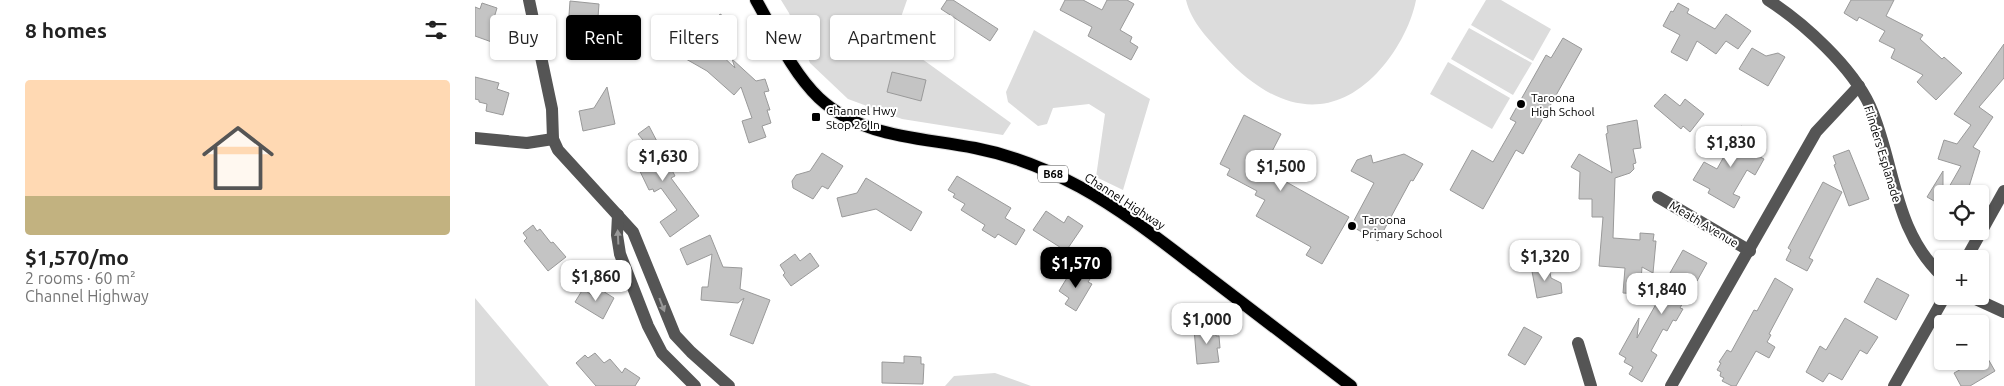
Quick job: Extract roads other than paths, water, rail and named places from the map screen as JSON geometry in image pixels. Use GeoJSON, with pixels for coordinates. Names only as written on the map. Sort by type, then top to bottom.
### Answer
{"type":"FeatureCollection","features":[{"type":"Feature","properties":{"kind":"main road","name":"Channel Highway"},"geometry":{"type":"LineString","coordinates":[[756,0],[799,75],[819,98],[834,110],[854,122],[876,130],[976,148],[1009,156],[1044,169],[1081,187],[1137,223],[1351,386]]}},
{"type":"Feature","properties":{"kind":"street"},"geometry":{"type":"LineString","coordinates":[[529,0],[552,109],[553,139],[558,150],[633,232],[675,335],[729,386]]}},
{"type":"Feature","properties":{"kind":"street","name":"Flinders Esplanade"},"geometry":{"type":"LineString","coordinates":[[1768,0],[1807,29],[1859,86],[1870,106],[1903,216],[1921,250],[1934,266]]}},
{"type":"Feature","properties":{"kind":"street","name":"Meath Avenue"},"geometry":{"type":"LineString","coordinates":[[1671,386],[1816,132],[1859,86]]}},
{"type":"Feature","properties":{"kind":"street"},"geometry":{"type":"LineString","coordinates":[[475,138],[527,143],[553,139]]}},
{"type":"Feature","properties":{"kind":"street"},"geometry":{"type":"LineString","coordinates":[[1971,250],[2004,191]]}},
{"type":"Feature","properties":{"kind":"street","name":"Meath Avenue"},"geometry":{"type":"LineString","coordinates":[[1658,197],[1749,251]]}},
{"type":"Feature","properties":{"kind":"street"},"geometry":{"type":"LineString","coordinates":[[618,215],[617,235],[620,254],[648,326],[663,353],[695,386]]}},
{"type":"Feature","properties":{"kind":"street"},"geometry":{"type":"LineString","coordinates":[[1895,386],[1940,305]]}},
{"type":"Feature","properties":{"kind":"street"},"geometry":{"type":"LineString","coordinates":[[1989,305],[2004,312]]}},
{"type":"Feature","properties":{"kind":"street"},"geometry":{"type":"LineString","coordinates":[[1578,344],[1591,386]]}},
{"type":"Feature","properties":{"kind":"place","name":"Taroona High School"},"geometry":{"type":"Point","coordinates":[1521,104]}},
{"type":"Feature","properties":{"kind":"place","name":"Channel Hwy Stop 26 In"},"geometry":{"type":"Point","coordinates":[816,117]}},
{"type":"Feature","properties":{"kind":"place","name":"Taroona Primary School"},"geometry":{"type":"Point","coordinates":[1352,226]}}]}
